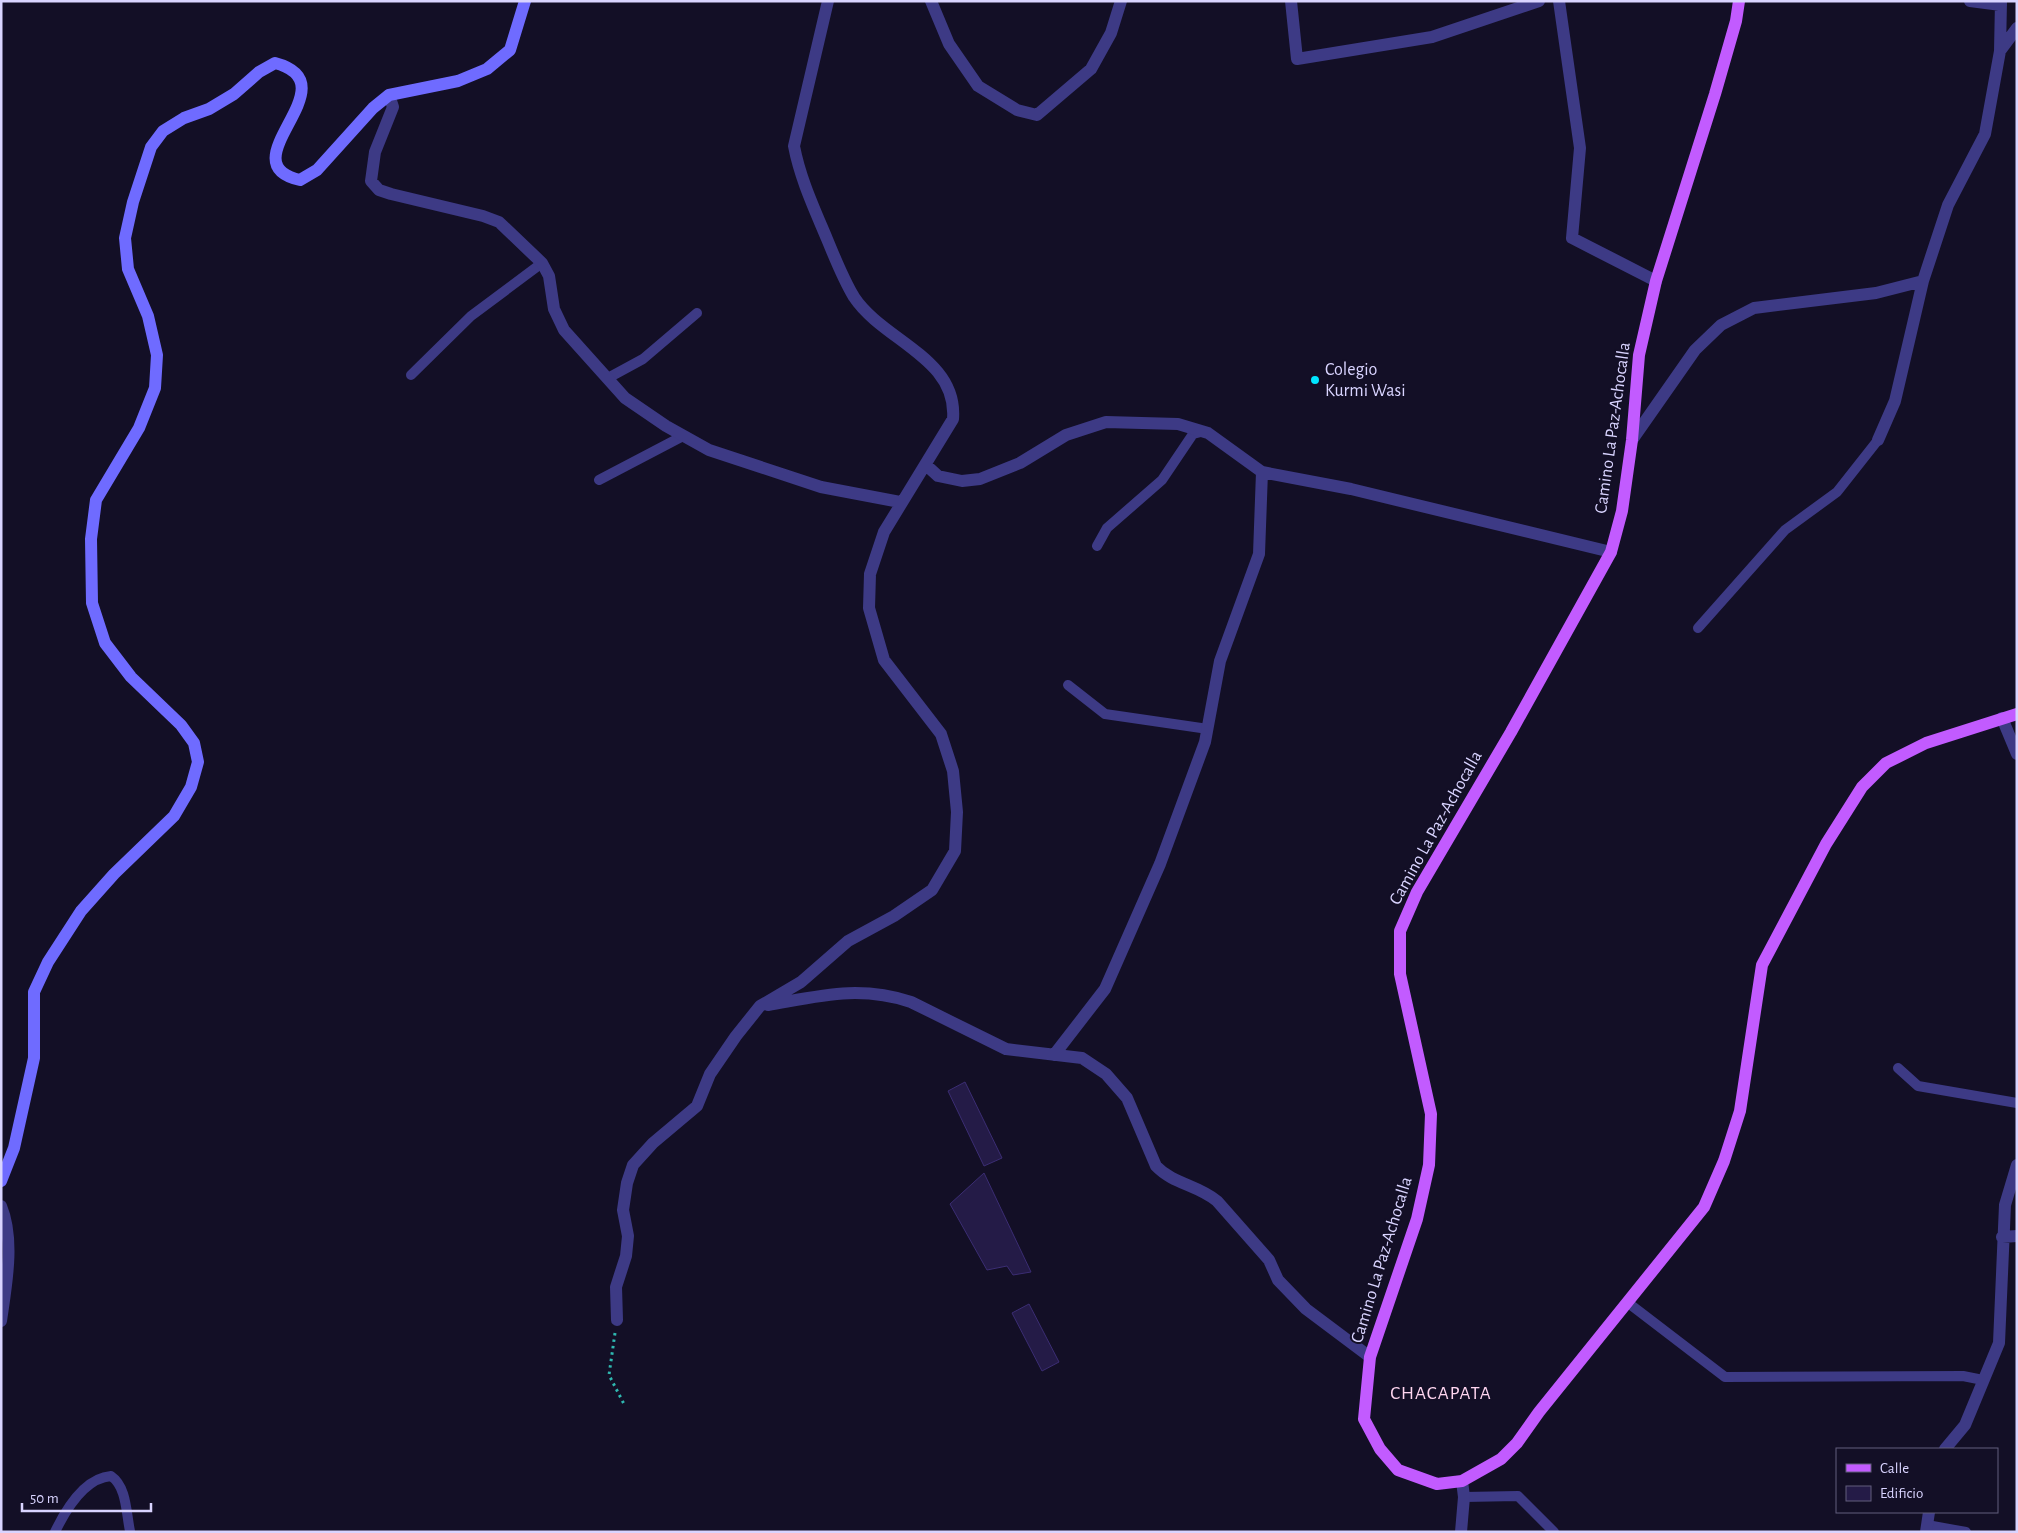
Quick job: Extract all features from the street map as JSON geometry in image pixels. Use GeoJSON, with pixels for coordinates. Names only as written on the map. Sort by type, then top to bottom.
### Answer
{"type":"FeatureCollection","features":[{"type":"Feature","properties":{"kind":"main road"},"geometry":{"type":"LineString","coordinates":[[1,1180],[14,1148],[34,1058],[34,992],[44,970],[81,911],[114,874],[174,816],[191,787],[198,762],[194,742],[181,725],[131,677],[105,643],[92,603],[91,539],[96,500],[139,428],[155,388],[157,355],[148,316],[128,269],[125,238],[133,202],[151,147],[162,131],[184,118],[209,109],[234,94],[259,72],[275,63],[291,67],[302,81],[301,100],[275,150],[277,166],[286,177],[300,180],[318,170],[373,108],[389,94],[458,81],[487,69],[510,50],[526,1]]}},
{"type":"Feature","properties":{"kind":"main road","name":"Camino La Paz-Achocalla"},"geometry":{"type":"LineString","coordinates":[[1739,1],[1736,21],[1715,94],[1656,281],[1639,355],[1632,440],[1622,511],[1611,552],[1511,732],[1416,892],[1400,931],[1400,974],[1431,1114],[1429,1165],[1417,1219],[1370,1357],[1364,1419],[1380,1449],[1398,1470],[1437,1484],[1462,1481],[1501,1459],[1517,1443],[1539,1412],[1704,1207],[1724,1160],[1740,1111],[1762,965],[1826,844],[1862,787],[1886,763],[1926,743],[2017,714]]}},
{"type":"Feature","properties":{"kind":"street"},"geometry":{"type":"LineString","coordinates":[[617,1320],[616,1287],[626,1256],[628,1236],[624,1210],[633,1165],[653,1143],[697,1106],[710,1074],[736,1036],[760,1006],[801,982],[848,941],[894,916],[932,890],[955,851],[957,812],[952,771],[940,734],[884,660],[869,608],[870,574],[884,532],[900,502],[926,465],[953,419],[954,403],[948,386],[938,371],[868,313],[855,298],[844,278],[798,170],[794,146],[828,1]]}},
{"type":"Feature","properties":{"kind":"street"},"geometry":{"type":"LineString","coordinates":[[931,2],[949,44],[978,86],[1017,110],[1037,115],[1090,69],[1111,33],[1121,1]]}},
{"type":"Feature","properties":{"kind":"street"},"geometry":{"type":"LineString","coordinates":[[1291,1],[1297,59],[1432,37],[1539,1]]}},
{"type":"Feature","properties":{"kind":"street"},"geometry":{"type":"LineString","coordinates":[[1559,1],[1580,148],[1572,238],[1656,281]]}},
{"type":"Feature","properties":{"kind":"street"},"geometry":{"type":"LineString","coordinates":[[1878,440],[1895,401],[1923,281],[1948,205],[1985,134],[2000,51],[2001,3],[1970,1]]}},
{"type":"Feature","properties":{"kind":"street"},"geometry":{"type":"LineString","coordinates":[[2000,51],[2017,28]]}},
{"type":"Feature","properties":{"kind":"street"},"geometry":{"type":"LineString","coordinates":[[389,94],[392,107],[375,152],[371,181],[379,190],[483,216],[499,222],[542,263],[549,276],[554,309],[564,330],[625,398],[683,436],[709,450],[821,487],[900,502]]}},
{"type":"Feature","properties":{"kind":"street"},"geometry":{"type":"LineString","coordinates":[[1632,440],[1695,350],[1721,325],[1754,308],[1876,293],[1923,281]]}},
{"type":"Feature","properties":{"kind":"street"},"geometry":{"type":"LineString","coordinates":[[926,465],[938,476],[962,481],[980,479],[1020,463],[1066,435],[1106,422],[1178,424],[1208,433],[1262,472],[1351,490],[1611,552]]}},
{"type":"Feature","properties":{"kind":"street"},"geometry":{"type":"LineString","coordinates":[[1054,1055],[1105,989],[1160,864],[1206,742],[1220,661],[1259,554],[1262,472]]}},
{"type":"Feature","properties":{"kind":"street"},"geometry":{"type":"LineString","coordinates":[[2002,718],[2017,754]]}},
{"type":"Feature","properties":{"kind":"street"},"geometry":{"type":"LineString","coordinates":[[760,1006],[848,992],[895,997],[911,1002],[1006,1049],[1082,1058],[1106,1074],[1127,1098],[1156,1166],[1161,1172],[1175,1181],[1209,1194],[1217,1201],[1269,1260],[1278,1280],[1306,1309],[1370,1357]]}},
{"type":"Feature","properties":{"kind":"street"},"geometry":{"type":"LineString","coordinates":[[1946,1448],[1965,1425],[1999,1343],[2002,1237],[2005,1205],[2017,1165]]}},
{"type":"Feature","properties":{"kind":"street"},"geometry":{"type":"LineString","coordinates":[[1,1206],[7,1232],[7,1277],[1,1321]]}},
{"type":"Feature","properties":{"kind":"street"},"geometry":{"type":"LineString","coordinates":[[2002,1237],[2017,1236]]}},
{"type":"Feature","properties":{"kind":"street"},"geometry":{"type":"LineString","coordinates":[[1461,1532],[1464,1496],[1462,1481]]}},
{"type":"Feature","properties":{"kind":"lane"},"geometry":{"type":"LineString","coordinates":[[411,375],[471,316],[542,263]]}},
{"type":"Feature","properties":{"kind":"lane"},"geometry":{"type":"LineString","coordinates":[[608,378],[643,359],[697,312]]}},
{"type":"Feature","properties":{"kind":"lane"},"geometry":{"type":"LineString","coordinates":[[1098,546],[1107,528],[1162,480],[1193,434],[1201,432]]}},
{"type":"Feature","properties":{"kind":"lane"},"geometry":{"type":"LineString","coordinates":[[599,480],[683,436]]}},
{"type":"Feature","properties":{"kind":"lane"},"geometry":{"type":"LineString","coordinates":[[1698,628],[1785,530],[1837,492],[1878,440]]}},
{"type":"Feature","properties":{"kind":"lane"},"geometry":{"type":"LineString","coordinates":[[1068,685],[1105,714],[1208,730]]}},
{"type":"Feature","properties":{"kind":"lane"},"geometry":{"type":"LineString","coordinates":[[1898,1068],[1918,1086],[2017,1103]]}},
{"type":"Feature","properties":{"kind":"lane"},"geometry":{"type":"LineString","coordinates":[[1627,1302],[1725,1377],[1963,1376],[1983,1380]]}},
{"type":"Feature","properties":{"kind":"lane"},"geometry":{"type":"LineString","coordinates":[[55,1532],[89,1484],[100,1477],[111,1476],[119,1481],[123,1490],[130,1532]]}},
{"type":"Feature","properties":{"kind":"lane"},"geometry":{"type":"LineString","coordinates":[[1464,1496],[1518,1496],[1554,1532]]}},
{"type":"Feature","properties":{"kind":"lane"},"geometry":{"type":"LineString","coordinates":[[1927,1523],[1966,1532]]}},
{"type":"Feature","properties":{"kind":"path"},"geometry":{"type":"LineString","coordinates":[[617,1320],[609,1375],[625,1406]]}},
{"type":"Feature","properties":{"kind":"building"},"geometry":{"type":"Polygon","coordinates":[[[965,1082],[1002,1158],[984,1166],[948,1091],[965,1082]]]}},
{"type":"Feature","properties":{"kind":"building"},"geometry":{"type":"Polygon","coordinates":[[[984,1173],[1031,1272],[1013,1275],[1007,1266],[987,1270],[950,1204],[984,1173]]]}},
{"type":"Feature","properties":{"kind":"building"},"geometry":{"type":"Polygon","coordinates":[[[1029,1304],[1059,1362],[1042,1371],[1012,1313],[1029,1304]]]}},
{"type":"Feature","properties":{"kind":"place","name":"Colegio Kurmi Wasi"},"geometry":{"type":"Point","coordinates":[1315,380]}},
{"type":"Feature","properties":{"kind":"district","name":"CHACAPATA"},"geometry":{"type":"Point","coordinates":[1441,1393]}}]}
